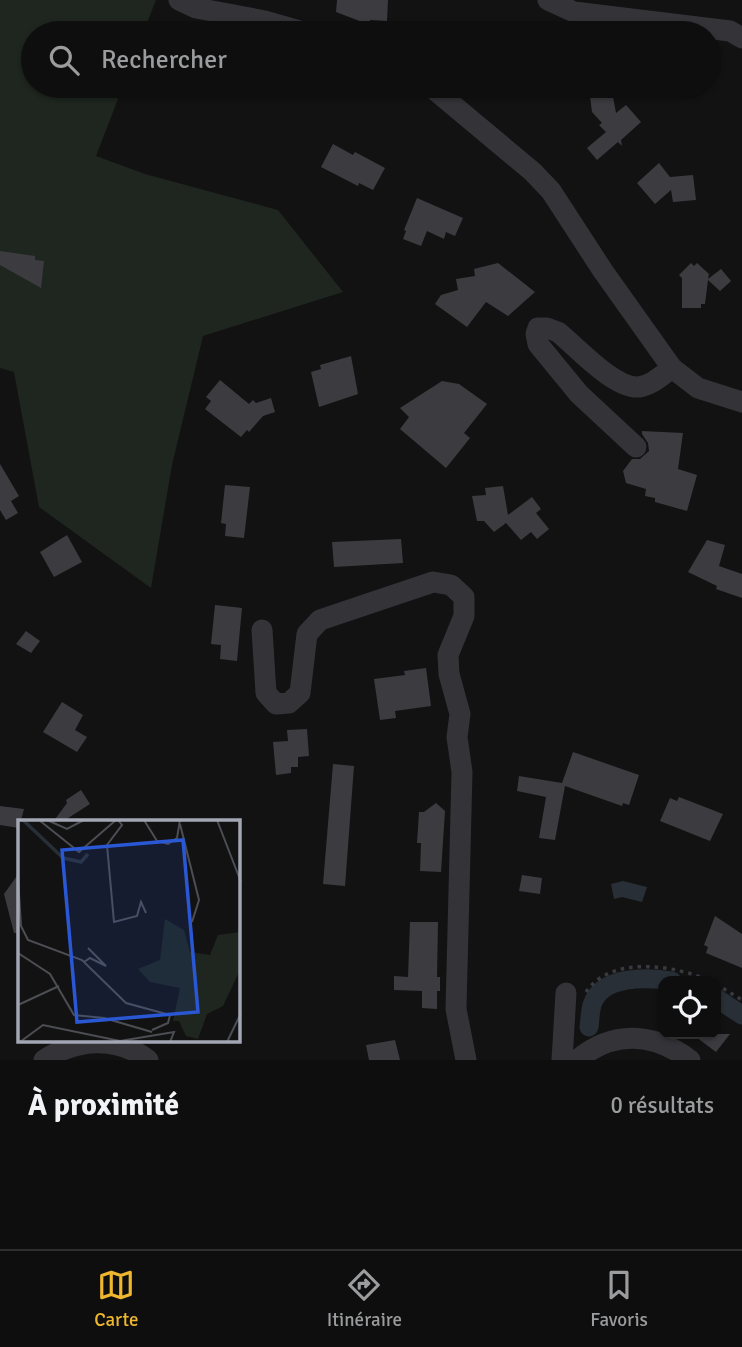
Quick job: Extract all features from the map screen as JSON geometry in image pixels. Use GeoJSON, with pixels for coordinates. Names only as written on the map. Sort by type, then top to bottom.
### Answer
{"type":"FeatureCollection","features":[{"type":"Feature","properties":{"kind":"street"},"geometry":{"type":"LineString","coordinates":[[179,0],[197,8],[265,21]]}},
{"type":"Feature","properties":{"kind":"street"},"geometry":{"type":"LineString","coordinates":[[548,0],[574,12],[648,21]]}},
{"type":"Feature","properties":{"kind":"street"},"geometry":{"type":"LineString","coordinates":[[721,30],[730,31],[742,38]]}},
{"type":"Feature","properties":{"kind":"street"},"geometry":{"type":"LineString","coordinates":[[444,98],[533,172],[551,191],[603,271],[672,368],[698,388],[742,402]]}},
{"type":"Feature","properties":{"kind":"street"},"geometry":{"type":"LineString","coordinates":[[636,446],[579,394],[538,344],[538,328],[547,327],[558,332],[616,381],[630,387],[641,387],[654,382],[672,368]]}},
{"type":"Feature","properties":{"kind":"street"},"geometry":{"type":"LineString","coordinates":[[262,630],[266,693],[276,704],[289,704],[300,693],[307,634],[320,620],[433,582],[451,585],[464,597],[464,616],[448,655],[449,674],[460,714],[457,737],[461,772],[456,1009],[466,1060]]}},
{"type":"Feature","properties":{"kind":"street"},"geometry":{"type":"LineString","coordinates":[[562,1060],[575,995]]}},
{"type":"Feature","properties":{"kind":"street"},"geometry":{"type":"LineString","coordinates":[[577,1060],[601,1044],[619,1039],[639,1038],[672,1047],[690,1060]]}},
{"type":"Feature","properties":{"kind":"street"},"geometry":{"type":"LineString","coordinates":[[44,1060],[65,1048],[93,1042],[133,1049],[148,1060]]}},
{"type":"Feature","properties":{"kind":"path"},"geometry":{"type":"LineString","coordinates":[[575,995],[611,972],[633,968],[657,967],[695,976]]}},
{"type":"Feature","properties":{"kind":"path"},"geometry":{"type":"LineString","coordinates":[[721,987],[742,1000]]}},
{"type":"Feature","properties":{"kind":"shaded area"},"geometry":{"type":"Polygon","coordinates":[[[0,0],[156,0],[148,21],[21,21],[21,98],[118,98],[96,156],[145,174],[278,210],[343,292],[203,336],[172,465],[151,588],[39,507],[14,372],[0,368],[0,0]]]}},
{"type":"Feature","properties":{"kind":"shaded area"},"geometry":{"type":"Polygon","coordinates":[[[623,881],[647,887],[642,902],[622,897],[614,899],[611,884],[623,881]]]}},
{"type":"Feature","properties":{"kind":"building"},"geometry":{"type":"Polygon","coordinates":[[[337,0],[388,0],[387,21],[360,21],[336,12],[337,0]]]}},
{"type":"Feature","properties":{"kind":"building"},"geometry":{"type":"Polygon","coordinates":[[[590,98],[613,98],[616,113],[626,105],[641,122],[621,140],[622,146],[618,142],[597,160],[587,148],[606,132],[592,112],[590,98]]]}},
{"type":"Feature","properties":{"kind":"building"},"geometry":{"type":"Polygon","coordinates":[[[333,144],[385,168],[373,190],[359,183],[358,186],[321,167],[333,144]]]}},
{"type":"Feature","properties":{"kind":"building"},"geometry":{"type":"Polygon","coordinates":[[[659,163],[670,177],[693,175],[696,200],[673,202],[671,190],[655,204],[637,183],[659,163]]]}},
{"type":"Feature","properties":{"kind":"building"},"geometry":{"type":"Polygon","coordinates":[[[417,198],[463,218],[455,236],[446,232],[444,239],[427,231],[421,246],[403,239],[417,198]]]}},
{"type":"Feature","properties":{"kind":"building"},"geometry":{"type":"Polygon","coordinates":[[[0,251],[35,256],[35,260],[44,261],[41,288],[0,265],[0,251]]]}},
{"type":"Feature","properties":{"kind":"building"},"geometry":{"type":"Polygon","coordinates":[[[498,263],[535,292],[508,316],[486,302],[467,327],[435,304],[441,295],[458,290],[456,279],[475,276],[474,269],[498,263]]]}},
{"type":"Feature","properties":{"kind":"building"},"geometry":{"type":"Polygon","coordinates":[[[691,263],[694,266],[697,263],[709,274],[708,279],[721,269],[731,281],[720,291],[708,280],[705,304],[701,304],[701,308],[682,308],[682,278],[679,275],[691,263]]]}},
{"type":"Feature","properties":{"kind":"building"},"geometry":{"type":"Polygon","coordinates":[[[351,356],[358,394],[319,407],[311,372],[321,369],[320,365],[351,356]]]}},
{"type":"Feature","properties":{"kind":"building"},"geometry":{"type":"Polygon","coordinates":[[[220,380],[249,404],[253,400],[256,403],[271,398],[275,412],[263,416],[241,437],[205,409],[211,401],[206,397],[220,380]]]}},
{"type":"Feature","properties":{"kind":"building"},"geometry":{"type":"Polygon","coordinates":[[[442,381],[459,384],[487,404],[464,433],[470,438],[446,468],[400,429],[409,417],[400,408],[442,381]]]}},
{"type":"Feature","properties":{"kind":"building"},"geometry":{"type":"Polygon","coordinates":[[[642,431],[683,433],[678,469],[697,475],[687,511],[655,502],[655,498],[645,496],[646,489],[626,483],[623,471],[632,459],[640,459],[649,451],[642,431]]]}},
{"type":"Feature","properties":{"kind":"building"},"geometry":{"type":"Polygon","coordinates":[[[0,464],[19,496],[11,501],[18,513],[6,520],[0,510],[0,464]]]}},
{"type":"Feature","properties":{"kind":"building"},"geometry":{"type":"Polygon","coordinates":[[[225,485],[250,487],[244,538],[225,536],[226,524],[221,523],[225,485]]]}},
{"type":"Feature","properties":{"kind":"building"},"geometry":{"type":"Polygon","coordinates":[[[503,486],[508,515],[532,497],[541,509],[536,513],[549,529],[537,539],[531,532],[521,540],[506,523],[494,532],[484,521],[477,521],[472,496],[486,495],[485,488],[503,486]]]}},
{"type":"Feature","properties":{"kind":"building"},"geometry":{"type":"Polygon","coordinates":[[[67,535],[82,562],[54,577],[40,552],[67,535]]]}},
{"type":"Feature","properties":{"kind":"building"},"geometry":{"type":"Polygon","coordinates":[[[401,539],[403,563],[334,567],[332,542],[401,539]]]}},
{"type":"Feature","properties":{"kind":"building"},"geometry":{"type":"Polygon","coordinates":[[[707,540],[725,545],[719,566],[742,574],[742,598],[716,589],[717,586],[688,572],[707,540]]]}},
{"type":"Feature","properties":{"kind":"building"},"geometry":{"type":"Polygon","coordinates":[[[215,605],[242,608],[237,661],[220,659],[221,645],[211,644],[215,605]]]}},
{"type":"Feature","properties":{"kind":"building"},"geometry":{"type":"Polygon","coordinates":[[[26,631],[40,641],[31,653],[16,644],[26,631]]]}},
{"type":"Feature","properties":{"kind":"building"},"geometry":{"type":"Polygon","coordinates":[[[426,668],[431,706],[395,711],[396,718],[380,720],[374,679],[405,675],[404,671],[426,668]]]}},
{"type":"Feature","properties":{"kind":"building"},"geometry":{"type":"Polygon","coordinates":[[[62,702],[83,715],[75,730],[87,737],[77,752],[43,732],[62,702]]]}},
{"type":"Feature","properties":{"kind":"building"},"geometry":{"type":"Polygon","coordinates":[[[307,729],[309,756],[298,757],[298,767],[291,767],[291,773],[276,775],[273,742],[288,741],[287,730],[307,729]]]}},
{"type":"Feature","properties":{"kind":"building"},"geometry":{"type":"Polygon","coordinates":[[[573,752],[639,775],[629,805],[623,803],[622,806],[565,786],[555,840],[539,838],[546,797],[517,791],[519,776],[562,783],[573,752]]]}},
{"type":"Feature","properties":{"kind":"building"},"geometry":{"type":"Polygon","coordinates":[[[333,764],[354,766],[345,886],[323,884],[333,764]]]}},
{"type":"Feature","properties":{"kind":"building"},"geometry":{"type":"Polygon","coordinates":[[[81,790],[90,804],[65,820],[54,820],[67,803],[66,800],[81,790]]]}},
{"type":"Feature","properties":{"kind":"building"},"geometry":{"type":"Polygon","coordinates":[[[679,797],[723,814],[710,841],[660,821],[670,798],[677,801],[679,797]]]}},
{"type":"Feature","properties":{"kind":"building"},"geometry":{"type":"Polygon","coordinates":[[[436,803],[445,811],[441,872],[420,871],[421,843],[417,843],[419,812],[424,812],[436,803]]]}},
{"type":"Feature","properties":{"kind":"building"},"geometry":{"type":"Polygon","coordinates":[[[0,806],[24,809],[21,820],[18,820],[18,828],[0,825],[0,806]]]}},
{"type":"Feature","properties":{"kind":"building"},"geometry":{"type":"Polygon","coordinates":[[[18,874],[18,933],[14,933],[4,894],[18,874]]]}},
{"type":"Feature","properties":{"kind":"building"},"geometry":{"type":"Polygon","coordinates":[[[522,875],[542,878],[540,894],[519,891],[522,875]]]}},
{"type":"Feature","properties":{"kind":"building"},"geometry":{"type":"Polygon","coordinates":[[[715,916],[742,934],[742,968],[706,953],[708,947],[704,945],[715,916]]]}},
{"type":"Feature","properties":{"kind":"building"},"geometry":{"type":"Polygon","coordinates":[[[410,922],[438,922],[437,977],[440,977],[440,991],[437,991],[437,1009],[422,1008],[422,991],[394,990],[394,976],[408,977],[410,922]]]}},
{"type":"Feature","properties":{"kind":"building"},"geometry":{"type":"Polygon","coordinates":[[[721,1034],[730,1034],[716,1052],[699,1039],[721,1039],[721,1034]]]}},
{"type":"Feature","properties":{"kind":"building"},"geometry":{"type":"Polygon","coordinates":[[[395,1040],[400,1060],[369,1060],[366,1045],[395,1040]]]}},
{"type":"Feature","properties":{"kind":"waterway"},"geometry":{"type":"LineString","coordinates":[[589,1027],[592,1005],[597,995],[605,988],[626,980],[658,980]]}},
{"type":"Feature","properties":{"kind":"waterway"},"geometry":{"type":"LineString","coordinates":[[721,1001],[742,1015]]}}]}
